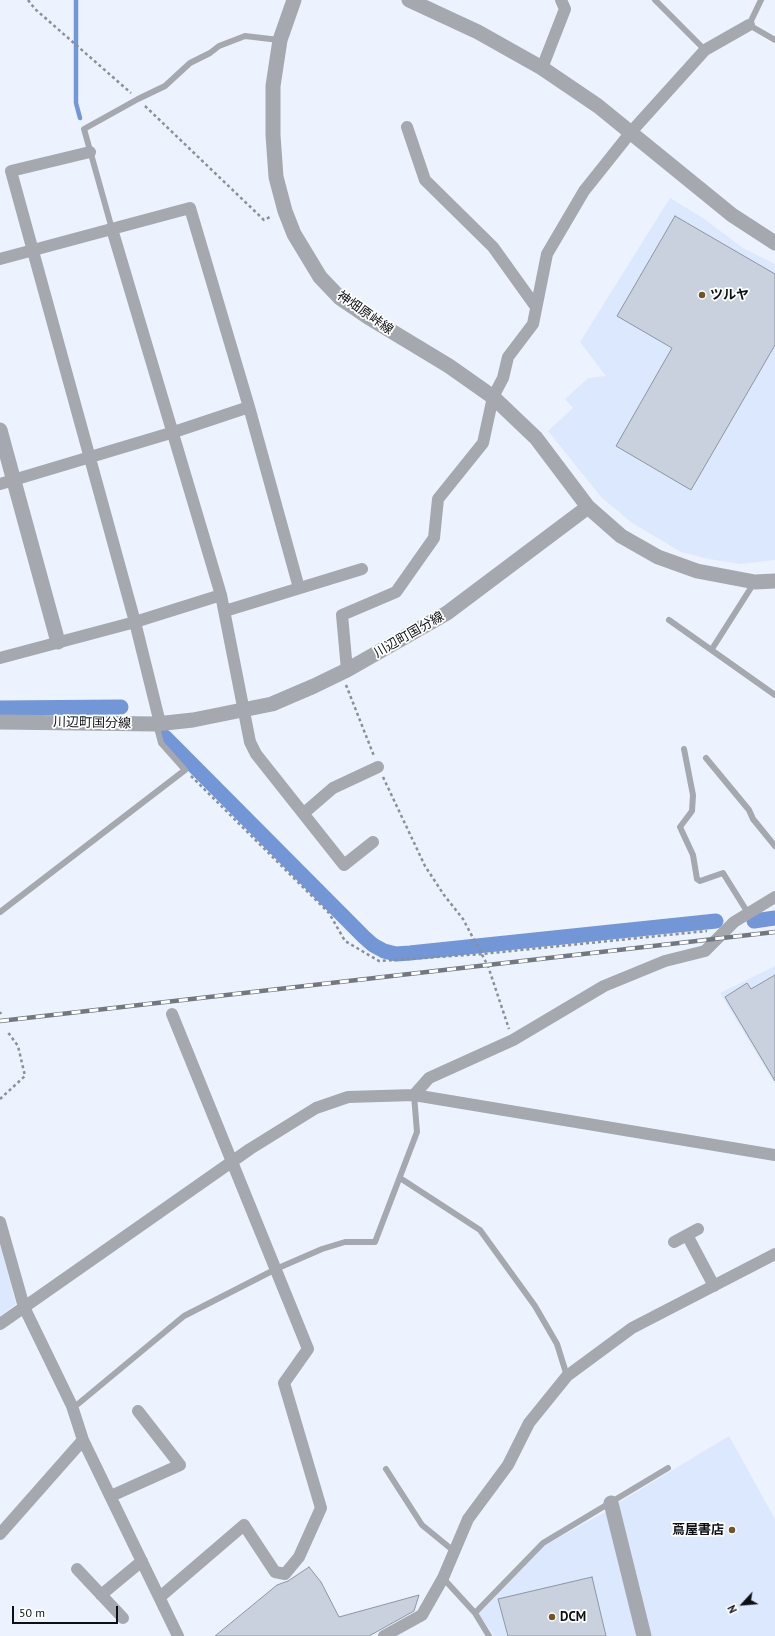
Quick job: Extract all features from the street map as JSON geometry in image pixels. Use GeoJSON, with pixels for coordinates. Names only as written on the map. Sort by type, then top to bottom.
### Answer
{"type":"FeatureCollection","features":[{"type":"Feature","properties":{"kind":"street","name":"神畑原峠線"},"geometry":{"type":"LineString","coordinates":[[294,0],[280,40],[273,86],[273,135],[276,177],[285,211],[294,234],[320,277],[340,298],[449,366],[493,397],[536,438],[588,507]]}},
{"type":"Feature","properties":{"kind":"street"},"geometry":{"type":"LineString","coordinates":[[409,0],[478,32],[542,68],[598,106],[732,215],[775,243]]}},
{"type":"Feature","properties":{"kind":"street"},"geometry":{"type":"LineString","coordinates":[[542,68],[565,9],[561,0]]}},
{"type":"Feature","properties":{"kind":"street"},"geometry":{"type":"LineString","coordinates":[[347,670],[342,615],[396,592],[434,538],[438,499],[483,443],[493,397],[503,378],[508,357],[532,324],[547,254],[584,191],[631,132],[705,50],[749,25]]}},
{"type":"Feature","properties":{"kind":"street"},"geometry":{"type":"LineString","coordinates":[[407,127],[425,180],[493,247],[536,306]]}},
{"type":"Feature","properties":{"kind":"street"},"geometry":{"type":"LineString","coordinates":[[90,152],[11,171],[135,622],[158,723]]}},
{"type":"Feature","properties":{"kind":"street"},"geometry":{"type":"LineString","coordinates":[[0,259],[190,208],[249,407],[299,588]]}},
{"type":"Feature","properties":{"kind":"street"},"geometry":{"type":"LineString","coordinates":[[112,229],[174,432],[221,595],[250,742],[256,754],[344,865],[374,842]]}},
{"type":"Feature","properties":{"kind":"street"},"geometry":{"type":"LineString","coordinates":[[7,482],[89,456],[174,432],[249,407]]}},
{"type":"Feature","properties":{"kind":"street"},"geometry":{"type":"LineString","coordinates":[[0,430],[7,482],[58,642]]}},
{"type":"Feature","properties":{"kind":"street"},"geometry":{"type":"LineString","coordinates":[[588,507],[621,536],[658,557],[697,572],[755,582],[775,581]]}},
{"type":"Feature","properties":{"kind":"street","name":"川辺町国分線"},"geometry":{"type":"LineString","coordinates":[[0,722],[158,723],[193,720],[272,704],[347,670],[447,613],[588,507]]}},
{"type":"Feature","properties":{"kind":"street"},"geometry":{"type":"LineString","coordinates":[[225,611],[362,569]]}},
{"type":"Feature","properties":{"kind":"street"},"geometry":{"type":"LineString","coordinates":[[0,658],[135,622],[221,595]]}},
{"type":"Feature","properties":{"kind":"street"},"geometry":{"type":"LineString","coordinates":[[304,813],[333,788],[378,767]]}},
{"type":"Feature","properties":{"kind":"street"},"geometry":{"type":"LineString","coordinates":[[414,1095],[429,1078],[513,1040],[604,986],[665,961],[705,950],[727,929],[748,913],[775,897]]}},
{"type":"Feature","properties":{"kind":"street"},"geometry":{"type":"LineString","coordinates":[[160,1597],[244,1525],[275,1572],[285,1574],[299,1557],[321,1508],[284,1382],[308,1349],[231,1163],[172,1014]]}},
{"type":"Feature","properties":{"kind":"street"},"geometry":{"type":"LineString","coordinates":[[0,1324],[231,1163],[300,1117],[334,1101],[364,1096],[414,1095],[775,1155]]}},
{"type":"Feature","properties":{"kind":"street"},"geometry":{"type":"LineString","coordinates":[[0,1222],[24,1307],[72,1406],[83,1440],[178,1636]]}},
{"type":"Feature","properties":{"kind":"street"},"geometry":{"type":"LineString","coordinates":[[674,1242],[698,1229]]}},
{"type":"Feature","properties":{"kind":"street"},"geometry":{"type":"LineString","coordinates":[[687,1235],[714,1286]]}},
{"type":"Feature","properties":{"kind":"street"},"geometry":{"type":"LineString","coordinates":[[384,1636],[422,1615],[443,1578],[468,1519],[508,1465],[529,1423],[567,1376],[632,1328],[775,1254]]}},
{"type":"Feature","properties":{"kind":"street"},"geometry":{"type":"LineString","coordinates":[[111,1496],[180,1465],[138,1411]]}},
{"type":"Feature","properties":{"kind":"street"},"geometry":{"type":"LineString","coordinates":[[0,1534],[83,1440]]}},
{"type":"Feature","properties":{"kind":"street"},"geometry":{"type":"LineString","coordinates":[[611,1503],[644,1636]]}},
{"type":"Feature","properties":{"kind":"street"},"geometry":{"type":"LineString","coordinates":[[101,1595],[142,1561]]}},
{"type":"Feature","properties":{"kind":"street"},"geometry":{"type":"LineString","coordinates":[[77,1568],[123,1618]]}},
{"type":"Feature","properties":{"kind":"lane"},"geometry":{"type":"LineString","coordinates":[[654,0],[705,50]]}},
{"type":"Feature","properties":{"kind":"lane"},"geometry":{"type":"LineString","coordinates":[[761,0],[749,25],[775,40]]}},
{"type":"Feature","properties":{"kind":"lane"},"geometry":{"type":"LineString","coordinates":[[112,229],[84,129],[165,86],[190,63],[232,41],[245,36],[280,40]]}},
{"type":"Feature","properties":{"kind":"lane"},"geometry":{"type":"LineString","coordinates":[[712,649],[755,582]]}},
{"type":"Feature","properties":{"kind":"lane"},"geometry":{"type":"LineString","coordinates":[[669,620],[712,649],[775,696]]}},
{"type":"Feature","properties":{"kind":"lane"},"geometry":{"type":"LineString","coordinates":[[0,912],[185,770],[162,743],[158,723]]}},
{"type":"Feature","properties":{"kind":"lane"},"geometry":{"type":"LineString","coordinates":[[684,749],[693,795],[692,811],[680,827],[693,855],[697,879],[700,881],[723,873],[748,913]]}},
{"type":"Feature","properties":{"kind":"lane"},"geometry":{"type":"LineString","coordinates":[[706,758],[749,810],[753,819],[775,846]]}},
{"type":"Feature","properties":{"kind":"lane"},"geometry":{"type":"LineString","coordinates":[[72,1406],[78,1404],[184,1316],[276,1269],[322,1249],[345,1242],[375,1242],[417,1132],[414,1095]]}},
{"type":"Feature","properties":{"kind":"lane"},"geometry":{"type":"LineString","coordinates":[[400,1178],[480,1230],[535,1306],[557,1344],[567,1376]]}},
{"type":"Feature","properties":{"kind":"lane"},"geometry":{"type":"LineString","coordinates":[[475,1613],[543,1543],[668,1468]]}},
{"type":"Feature","properties":{"kind":"lane"},"geometry":{"type":"LineString","coordinates":[[386,1470],[422,1525],[455,1552]]}},
{"type":"Feature","properties":{"kind":"lane"},"geometry":{"type":"LineString","coordinates":[[443,1578],[475,1613],[490,1636]]}},
{"type":"Feature","properties":{"kind":"path"},"geometry":{"type":"LineString","coordinates":[[28,0],[35,9],[138,99],[264,220],[285,211]]}},
{"type":"Feature","properties":{"kind":"path"},"geometry":{"type":"LineString","coordinates":[[347,670],[346,684],[378,767],[425,866],[444,895],[463,919],[488,966],[513,1040]]}},
{"type":"Feature","properties":{"kind":"path"},"geometry":{"type":"LineString","coordinates":[[185,770],[329,913],[345,941],[379,961],[482,954],[727,929]]}},
{"type":"Feature","properties":{"kind":"path"},"geometry":{"type":"LineString","coordinates":[[0,1099],[25,1076],[18,1046],[7,1030]]}},
{"type":"Feature","properties":{"kind":"shaded area"},"geometry":{"type":"Polygon","coordinates":[[[670,198],[703,218],[743,248],[775,264],[775,560],[741,564],[709,559],[681,552],[632,523],[601,497],[548,431],[573,408],[565,399],[588,378],[606,376],[580,342],[670,198]]]}},
{"type":"Feature","properties":{"kind":"shaded area"},"geometry":{"type":"Polygon","coordinates":[[[775,966],[775,1084],[720,993],[775,966]]]}},
{"type":"Feature","properties":{"kind":"shaded area"},"geometry":{"type":"Polygon","coordinates":[[[0,1245],[16,1304],[0,1316],[0,1245]]]}},
{"type":"Feature","properties":{"kind":"shaded area"},"geometry":{"type":"Polygon","coordinates":[[[729,1436],[775,1519],[775,1636],[651,1636],[618,1503],[729,1436]]]}},
{"type":"Feature","properties":{"kind":"shaded area"},"geometry":{"type":"Polygon","coordinates":[[[607,1511],[637,1636],[494,1636],[479,1614],[545,1545],[607,1511]]]}},
{"type":"Feature","properties":{"kind":"building","name":"ツルヤ"},"geometry":{"type":"Polygon","coordinates":[[[675,216],[775,274],[775,345],[691,490],[616,446],[672,348],[617,316],[675,216]]]}},
{"type":"Feature","properties":{"kind":"building"},"geometry":{"type":"Polygon","coordinates":[[[775,975],[775,1081],[725,997],[747,983],[751,989],[775,975]]]}},
{"type":"Feature","properties":{"kind":"building"},"geometry":{"type":"Polygon","coordinates":[[[309,1567],[321,1582],[339,1617],[419,1595],[414,1611],[369,1636],[215,1636],[277,1585],[288,1581],[309,1567]]]}},
{"type":"Feature","properties":{"kind":"building","name":"DCM"},"geometry":{"type":"Polygon","coordinates":[[[592,1577],[606,1636],[508,1636],[498,1599],[592,1577]]]}},
{"type":"Feature","properties":{"kind":"waterway"},"geometry":{"type":"LineString","coordinates":[[76,0],[76,103],[80,118]]}},
{"type":"Feature","properties":{"kind":"waterway"},"geometry":{"type":"LineString","coordinates":[[0,708],[121,707]]}},
{"type":"Feature","properties":{"kind":"waterway"},"geometry":{"type":"LineString","coordinates":[[165,737],[364,937],[373,945],[384,951],[396,954],[410,953],[716,921]]}},
{"type":"Feature","properties":{"kind":"waterway"},"geometry":{"type":"LineString","coordinates":[[754,921],[775,918]]}},
{"type":"Feature","properties":{"kind":"railway"},"geometry":{"type":"LineString","coordinates":[[0,1021],[775,932]]}},
{"type":"Feature","properties":{"kind":"place","name":"ツルヤ"},"geometry":{"type":"Point","coordinates":[702,295]}},
{"type":"Feature","properties":{"kind":"place","name":"蔦屋書店"},"geometry":{"type":"Point","coordinates":[732,1530]}},
{"type":"Feature","properties":{"kind":"place","name":"DCM"},"geometry":{"type":"Point","coordinates":[552,1617]}}]}
